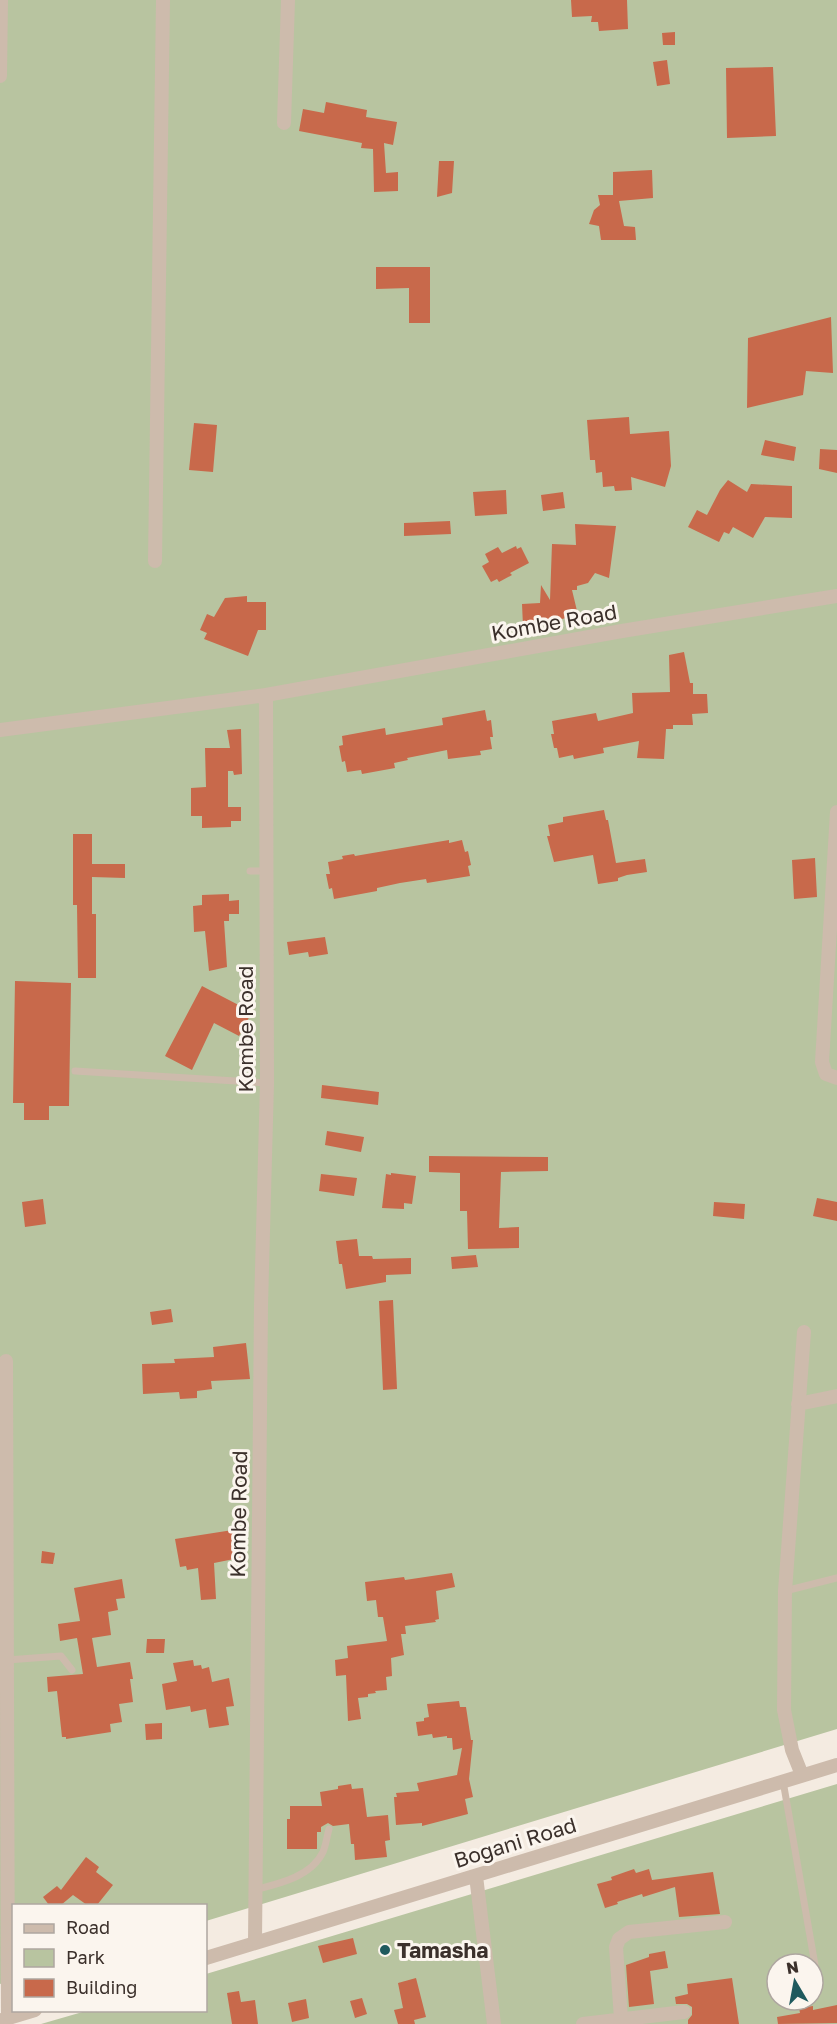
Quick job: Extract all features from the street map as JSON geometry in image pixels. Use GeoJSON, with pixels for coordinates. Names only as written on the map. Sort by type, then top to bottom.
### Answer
{"type":"FeatureCollection","features":[{"type":"Feature","properties":{"kind":"street"},"geometry":{"type":"LineString","coordinates":[[0,76],[1,0]]}},
{"type":"Feature","properties":{"kind":"street"},"geometry":{"type":"LineString","coordinates":[[155,561],[163,0]]}},
{"type":"Feature","properties":{"kind":"street"},"geometry":{"type":"LineString","coordinates":[[284,123],[288,0]]}},
{"type":"Feature","properties":{"kind":"street","name":"Kombe Road"},"geometry":{"type":"LineString","coordinates":[[255,1942],[261,1306],[267,1083],[266,695],[622,631],[837,596]]}},
{"type":"Feature","properties":{"kind":"street"},"geometry":{"type":"LineString","coordinates":[[0,730],[266,695]]}},
{"type":"Feature","properties":{"kind":"street"},"geometry":{"type":"LineString","coordinates":[[837,812],[822,1062],[826,1074],[837,1078]]}},
{"type":"Feature","properties":{"kind":"street"},"geometry":{"type":"LineString","coordinates":[[802,1775],[792,1750],[784,1710],[785,1591],[804,1332]]}},
{"type":"Feature","properties":{"kind":"street"},"geometry":{"type":"LineString","coordinates":[[6,1361],[7,1660],[4,2019],[28,2012]]}},
{"type":"Feature","properties":{"kind":"street"},"geometry":{"type":"LineString","coordinates":[[798,1404],[837,1396]]}},
{"type":"Feature","properties":{"kind":"street","name":"Bogani Road"},"geometry":{"type":"LineString","coordinates":[[207,1958],[837,1765]]}},
{"type":"Feature","properties":{"kind":"street"},"geometry":{"type":"LineString","coordinates":[[476,1876],[494,2024]]}},
{"type":"Feature","properties":{"kind":"street"},"geometry":{"type":"LineString","coordinates":[[621,2019],[616,1947],[619,1939],[629,1932],[724,1922]]}},
{"type":"Feature","properties":{"kind":"street"},"geometry":{"type":"LineString","coordinates":[[583,2024],[684,2012]]}},
{"type":"Feature","properties":{"kind":"lane"},"geometry":{"type":"LineString","coordinates":[[250,871],[266,871]]}},
{"type":"Feature","properties":{"kind":"lane"},"geometry":{"type":"LineString","coordinates":[[75,1071],[267,1083]]}},
{"type":"Feature","properties":{"kind":"lane"},"geometry":{"type":"LineString","coordinates":[[785,1591],[837,1578]]}},
{"type":"Feature","properties":{"kind":"lane"},"geometry":{"type":"LineString","coordinates":[[7,1660],[61,1656],[72,1670]]}},
{"type":"Feature","properties":{"kind":"lane"},"geometry":{"type":"LineString","coordinates":[[783,1780],[813,1952]]}},
{"type":"Feature","properties":{"kind":"lane"},"geometry":{"type":"LineString","coordinates":[[254,1890],[294,1878],[312,1865],[324,1850],[329,1829]]}},
{"type":"Feature","properties":{"kind":"green space"},"geometry":{"type":"Polygon","coordinates":[[[0,0],[837,0],[837,1729],[207,1921],[207,1904],[12,1904],[12,1980],[0,1984],[0,0]]]}},
{"type":"Feature","properties":{"kind":"green space"},"geometry":{"type":"Polygon","coordinates":[[[837,1784],[837,2024],[41,2024],[83,2012],[207,2012],[207,1974],[837,1784]]]}},
{"type":"Feature","properties":{"kind":"building"},"geometry":{"type":"Polygon","coordinates":[[[571,0],[627,0],[628,29],[599,31],[598,22],[591,22],[592,16],[572,17],[571,0]]]}},
{"type":"Feature","properties":{"kind":"building"},"geometry":{"type":"Polygon","coordinates":[[[675,32],[675,45],[663,45],[662,33],[675,32]]]}},
{"type":"Feature","properties":{"kind":"building"},"geometry":{"type":"Polygon","coordinates":[[[667,60],[670,84],[657,86],[653,62],[667,60]]]}},
{"type":"Feature","properties":{"kind":"building"},"geometry":{"type":"Polygon","coordinates":[[[773,67],[776,136],[727,138],[726,68],[773,67]]]}},
{"type":"Feature","properties":{"kind":"building"},"geometry":{"type":"Polygon","coordinates":[[[326,102],[367,110],[366,117],[397,122],[393,145],[384,143],[386,173],[398,172],[398,191],[374,192],[373,149],[361,148],[362,143],[299,131],[303,109],[324,113],[326,102]]]}},
{"type":"Feature","properties":{"kind":"building"},"geometry":{"type":"Polygon","coordinates":[[[439,161],[454,161],[452,193],[437,197],[439,161]]]}},
{"type":"Feature","properties":{"kind":"building"},"geometry":{"type":"Polygon","coordinates":[[[652,170],[653,198],[619,201],[624,226],[635,227],[636,240],[601,240],[599,226],[589,224],[594,210],[600,205],[598,195],[613,195],[613,172],[652,170]]]}},
{"type":"Feature","properties":{"kind":"building"},"geometry":{"type":"Polygon","coordinates":[[[376,267],[430,267],[430,323],[409,323],[409,288],[376,289],[376,267]]]}},
{"type":"Feature","properties":{"kind":"building"},"geometry":{"type":"Polygon","coordinates":[[[831,317],[833,373],[806,371],[803,395],[747,408],[748,338],[831,317]]]}},
{"type":"Feature","properties":{"kind":"building"},"geometry":{"type":"Polygon","coordinates":[[[629,417],[630,434],[669,431],[671,466],[665,487],[631,477],[632,490],[615,491],[614,486],[603,487],[602,472],[596,473],[595,460],[590,460],[587,420],[629,417]]]}},
{"type":"Feature","properties":{"kind":"building"},"geometry":{"type":"Polygon","coordinates":[[[194,423],[217,425],[213,472],[189,470],[194,423]]]}},
{"type":"Feature","properties":{"kind":"building"},"geometry":{"type":"Polygon","coordinates":[[[765,440],[796,447],[794,461],[761,455],[765,440]]]}},
{"type":"Feature","properties":{"kind":"building"},"geometry":{"type":"Polygon","coordinates":[[[820,449],[837,450],[837,473],[819,469],[820,449]]]}},
{"type":"Feature","properties":{"kind":"building"},"geometry":{"type":"Polygon","coordinates":[[[728,480],[747,492],[751,484],[792,486],[792,518],[765,517],[753,538],[733,527],[729,534],[724,532],[719,542],[688,527],[697,510],[707,515],[728,480]]]}},
{"type":"Feature","properties":{"kind":"building"},"geometry":{"type":"Polygon","coordinates":[[[506,490],[507,514],[475,516],[473,492],[506,490]]]}},
{"type":"Feature","properties":{"kind":"building"},"geometry":{"type":"Polygon","coordinates":[[[563,492],[565,508],[543,511],[541,495],[563,492]]]}},
{"type":"Feature","properties":{"kind":"building"},"geometry":{"type":"Polygon","coordinates":[[[450,521],[451,534],[404,536],[404,523],[450,521]]]}},
{"type":"Feature","properties":{"kind":"building"},"geometry":{"type":"Polygon","coordinates":[[[575,524],[616,526],[609,578],[595,573],[588,583],[577,586],[577,590],[572,590],[578,615],[554,621],[554,623],[523,626],[522,604],[540,603],[541,585],[550,600],[552,544],[576,545],[575,524]]]}},
{"type":"Feature","properties":{"kind":"building"},"geometry":{"type":"Polygon","coordinates":[[[516,546],[517,549],[521,547],[529,563],[499,582],[497,579],[491,582],[482,566],[489,562],[485,554],[498,547],[502,553],[516,546]]]}},
{"type":"Feature","properties":{"kind":"building"},"geometry":{"type":"Polygon","coordinates":[[[247,596],[247,602],[266,602],[266,630],[258,630],[248,656],[204,639],[207,633],[200,630],[207,614],[214,617],[225,598],[247,596]]]}},
{"type":"Feature","properties":{"kind":"building"},"geometry":{"type":"Polygon","coordinates":[[[684,652],[690,683],[693,683],[693,694],[707,694],[708,713],[692,714],[693,725],[673,725],[673,729],[666,729],[664,759],[637,758],[639,741],[603,748],[604,753],[574,759],[573,755],[559,758],[551,734],[554,734],[552,721],[596,713],[598,721],[633,713],[632,693],[670,692],[669,655],[684,652]]]}},
{"type":"Feature","properties":{"kind":"building"},"geometry":{"type":"Polygon","coordinates":[[[485,710],[487,721],[491,720],[492,749],[480,751],[481,755],[448,759],[447,750],[407,758],[408,760],[394,763],[395,768],[362,774],[361,770],[347,772],[345,761],[342,762],[339,746],[343,745],[342,736],[385,728],[386,735],[443,725],[442,718],[485,710]]]}},
{"type":"Feature","properties":{"kind":"building"},"geometry":{"type":"Polygon","coordinates":[[[241,729],[242,774],[234,775],[233,771],[228,771],[228,807],[241,807],[241,821],[231,821],[231,827],[202,828],[202,816],[191,816],[191,788],[206,787],[205,748],[230,748],[227,730],[241,729]]]}},
{"type":"Feature","properties":{"kind":"building"},"geometry":{"type":"Polygon","coordinates":[[[604,810],[616,863],[645,859],[647,872],[627,875],[618,878],[618,881],[598,884],[593,855],[554,862],[547,836],[550,836],[548,825],[563,822],[563,817],[604,810]]]}},
{"type":"Feature","properties":{"kind":"building"},"geometry":{"type":"Polygon","coordinates":[[[73,834],[92,834],[92,864],[125,864],[125,878],[92,877],[92,914],[96,914],[96,978],[78,978],[77,905],[73,905],[73,834]]]}},
{"type":"Feature","properties":{"kind":"building"},"geometry":{"type":"Polygon","coordinates":[[[449,840],[449,843],[462,840],[465,852],[468,851],[471,865],[468,866],[470,876],[427,883],[426,879],[400,883],[377,888],[377,891],[334,899],[332,888],[329,889],[326,874],[330,874],[328,862],[343,859],[342,856],[354,854],[355,856],[449,840]]]}},
{"type":"Feature","properties":{"kind":"building"},"geometry":{"type":"Polygon","coordinates":[[[815,858],[817,897],[794,899],[792,860],[815,858]]]}},
{"type":"Feature","properties":{"kind":"building"},"geometry":{"type":"Polygon","coordinates":[[[229,894],[229,901],[239,900],[239,914],[229,914],[229,921],[224,921],[227,967],[209,971],[205,931],[194,932],[193,906],[202,905],[202,895],[229,894]]]}},
{"type":"Feature","properties":{"kind":"building"},"geometry":{"type":"Polygon","coordinates":[[[325,937],[328,954],[309,957],[308,952],[289,955],[287,942],[325,937]]]}},
{"type":"Feature","properties":{"kind":"building"},"geometry":{"type":"Polygon","coordinates":[[[15,981],[71,983],[69,1106],[49,1106],[49,1120],[24,1120],[24,1103],[13,1103],[15,981]]]}},
{"type":"Feature","properties":{"kind":"building"},"geometry":{"type":"Polygon","coordinates":[[[202,986],[252,1012],[239,1036],[214,1023],[192,1070],[165,1056],[202,986]]]}},
{"type":"Feature","properties":{"kind":"building"},"geometry":{"type":"Polygon","coordinates":[[[322,1085],[379,1092],[378,1105],[321,1098],[322,1085]]]}},
{"type":"Feature","properties":{"kind":"building"},"geometry":{"type":"Polygon","coordinates":[[[327,1131],[364,1137],[361,1152],[325,1145],[327,1131]]]}},
{"type":"Feature","properties":{"kind":"building"},"geometry":{"type":"Polygon","coordinates":[[[429,1156],[548,1157],[548,1171],[501,1172],[499,1228],[519,1227],[519,1248],[468,1249],[467,1211],[460,1211],[460,1173],[429,1172],[429,1156]]]}},
{"type":"Feature","properties":{"kind":"building"},"geometry":{"type":"Polygon","coordinates":[[[391,1173],[416,1176],[412,1204],[404,1203],[404,1209],[382,1208],[386,1174],[391,1175],[391,1173]]]}},
{"type":"Feature","properties":{"kind":"building"},"geometry":{"type":"Polygon","coordinates":[[[321,1174],[357,1178],[354,1196],[319,1191],[321,1174]]]}},
{"type":"Feature","properties":{"kind":"building"},"geometry":{"type":"Polygon","coordinates":[[[817,1198],[837,1202],[837,1221],[813,1216],[817,1198]]]}},
{"type":"Feature","properties":{"kind":"building"},"geometry":{"type":"Polygon","coordinates":[[[43,1199],[46,1224],[25,1227],[22,1202],[43,1199]]]}},
{"type":"Feature","properties":{"kind":"building"},"geometry":{"type":"Polygon","coordinates":[[[714,1202],[745,1204],[744,1219],[713,1216],[714,1202]]]}},
{"type":"Feature","properties":{"kind":"building"},"geometry":{"type":"Polygon","coordinates":[[[357,1239],[359,1256],[372,1256],[373,1259],[411,1258],[411,1274],[386,1275],[386,1282],[346,1289],[336,1241],[357,1239]]]}},
{"type":"Feature","properties":{"kind":"building"},"geometry":{"type":"Polygon","coordinates":[[[476,1255],[478,1267],[452,1269],[451,1257],[476,1255]]]}},
{"type":"Feature","properties":{"kind":"building"},"geometry":{"type":"Polygon","coordinates":[[[393,1300],[397,1389],[383,1390],[379,1301],[393,1300]]]}},
{"type":"Feature","properties":{"kind":"building"},"geometry":{"type":"Polygon","coordinates":[[[171,1309],[173,1322],[152,1325],[150,1312],[171,1309]]]}},
{"type":"Feature","properties":{"kind":"building"},"geometry":{"type":"Polygon","coordinates":[[[246,1343],[250,1379],[211,1381],[212,1389],[197,1391],[197,1398],[180,1399],[179,1392],[143,1394],[142,1364],[175,1363],[174,1359],[214,1357],[213,1347],[246,1343]]]}},
{"type":"Feature","properties":{"kind":"building"},"geometry":{"type":"Polygon","coordinates":[[[239,1529],[244,1557],[214,1563],[216,1599],[201,1600],[198,1568],[187,1570],[186,1566],[180,1567],[175,1539],[239,1529]]]}},
{"type":"Feature","properties":{"kind":"building"},"geometry":{"type":"Polygon","coordinates":[[[42,1551],[55,1553],[53,1564],[41,1563],[42,1551]]]}},
{"type":"Feature","properties":{"kind":"building"},"geometry":{"type":"Polygon","coordinates":[[[452,1573],[455,1587],[436,1591],[439,1619],[435,1620],[436,1622],[405,1626],[406,1634],[401,1634],[404,1655],[391,1658],[392,1676],[386,1677],[387,1690],[375,1691],[376,1693],[368,1694],[368,1697],[358,1698],[361,1719],[348,1721],[346,1675],[336,1676],[335,1660],[348,1658],[347,1646],[387,1641],[383,1617],[378,1617],[376,1600],[367,1601],[365,1582],[404,1577],[405,1580],[452,1573]]]}},
{"type":"Feature","properties":{"kind":"building"},"geometry":{"type":"Polygon","coordinates":[[[122,1579],[125,1598],[116,1599],[118,1610],[108,1612],[111,1635],[92,1638],[97,1667],[130,1662],[133,1702],[119,1704],[122,1722],[110,1724],[111,1732],[66,1739],[62,1737],[57,1691],[48,1692],[47,1677],[83,1674],[77,1638],[60,1641],[58,1624],[80,1621],[74,1588],[122,1579]]]}},
{"type":"Feature","properties":{"kind":"building"},"geometry":{"type":"Polygon","coordinates":[[[147,1639],[165,1639],[164,1653],[146,1653],[147,1639]]]}},
{"type":"Feature","properties":{"kind":"building"},"geometry":{"type":"Polygon","coordinates":[[[193,1660],[194,1666],[201,1665],[202,1669],[209,1667],[212,1682],[229,1678],[234,1706],[226,1707],[229,1725],[209,1728],[206,1709],[191,1712],[190,1706],[166,1710],[162,1684],[177,1681],[173,1663],[193,1660]]]}},
{"type":"Feature","properties":{"kind":"building"},"geometry":{"type":"Polygon","coordinates":[[[459,1701],[460,1707],[466,1707],[471,1740],[473,1740],[469,1779],[473,1797],[465,1799],[468,1814],[422,1826],[422,1823],[396,1825],[394,1797],[397,1797],[396,1793],[419,1791],[417,1783],[457,1775],[462,1748],[453,1750],[452,1738],[447,1738],[447,1736],[433,1738],[432,1734],[418,1736],[416,1722],[424,1721],[424,1718],[429,1717],[427,1704],[459,1701]]]}},
{"type":"Feature","properties":{"kind":"building"},"geometry":{"type":"Polygon","coordinates":[[[162,1723],[162,1739],[146,1740],[145,1724],[162,1723]]]}},
{"type":"Feature","properties":{"kind":"building"},"geometry":{"type":"Polygon","coordinates":[[[351,1784],[352,1789],[363,1788],[367,1817],[388,1815],[390,1840],[385,1841],[387,1857],[355,1860],[349,1824],[333,1826],[328,1823],[321,1827],[321,1832],[317,1832],[317,1849],[287,1849],[287,1819],[290,1819],[290,1806],[322,1806],[320,1792],[351,1784]]]}},
{"type":"Feature","properties":{"kind":"building"},"geometry":{"type":"Polygon","coordinates":[[[86,1857],[99,1867],[96,1872],[113,1885],[98,1904],[86,1904],[73,1895],[62,1904],[48,1904],[43,1897],[57,1886],[61,1890],[86,1857]]]}},
{"type":"Feature","properties":{"kind":"building"},"geometry":{"type":"Polygon","coordinates":[[[634,1869],[636,1873],[649,1869],[652,1880],[713,1872],[720,1914],[679,1917],[675,1887],[643,1897],[642,1894],[605,1908],[597,1884],[612,1880],[611,1877],[634,1869]]]}},
{"type":"Feature","properties":{"kind":"building"},"geometry":{"type":"Polygon","coordinates":[[[353,1938],[357,1954],[323,1963],[318,1946],[353,1938]]]}},
{"type":"Feature","properties":{"kind":"building"},"geometry":{"type":"Polygon","coordinates":[[[665,1951],[668,1968],[650,1971],[654,2004],[629,2007],[626,1965],[649,1957],[649,1954],[665,1951]]]}},
{"type":"Feature","properties":{"kind":"building"},"geometry":{"type":"Polygon","coordinates":[[[416,1978],[426,2017],[414,2020],[415,2024],[398,2024],[394,2010],[403,2008],[398,1983],[416,1978]]]}},
{"type":"Feature","properties":{"kind":"building"},"geometry":{"type":"Polygon","coordinates":[[[732,1978],[739,2024],[688,2024],[692,2015],[692,2007],[687,2004],[676,2004],[675,1997],[688,1994],[687,1984],[732,1978]]]}},
{"type":"Feature","properties":{"kind":"building"},"geometry":{"type":"Polygon","coordinates":[[[239,1991],[241,2002],[255,2000],[258,2024],[232,2024],[227,1993],[239,1991]]]}},
{"type":"Feature","properties":{"kind":"building"},"geometry":{"type":"Polygon","coordinates":[[[362,1998],[367,2014],[355,2018],[350,2001],[362,1998]]]}},
{"type":"Feature","properties":{"kind":"building"},"geometry":{"type":"Polygon","coordinates":[[[306,1999],[309,2018],[292,2022],[288,2003],[306,1999]]]}},
{"type":"Feature","properties":{"kind":"building"},"geometry":{"type":"Polygon","coordinates":[[[837,2005],[837,2023],[778,2024],[777,2017],[800,2012],[825,2012],[825,2008],[837,2005]]]}},
{"type":"Feature","properties":{"kind":"place","name":"Tamasha"},"geometry":{"type":"Point","coordinates":[385,1950]}}]}
